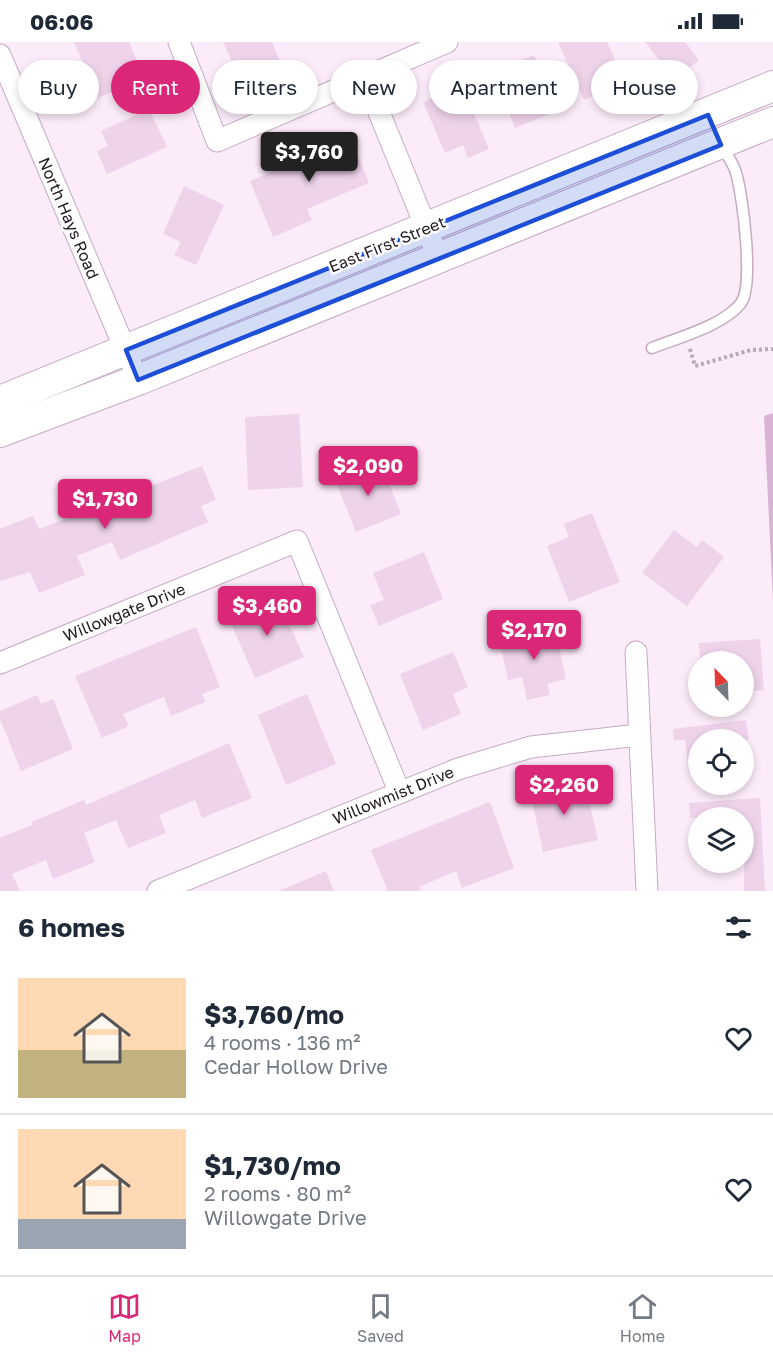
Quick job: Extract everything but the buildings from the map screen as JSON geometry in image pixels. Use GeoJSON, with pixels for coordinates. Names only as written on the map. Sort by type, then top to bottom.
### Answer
{"type":"FeatureCollection","features":[{"type":"Feature","properties":{"kind":"main road","name":"East First Street"},"geometry":{"type":"LineString","coordinates":[[0,400],[708,115],[773,86]]}},
{"type":"Feature","properties":{"kind":"main road"},"geometry":{"type":"LineString","coordinates":[[708,115],[721,145]]}},
{"type":"Feature","properties":{"kind":"main road","name":"East First Street"},"geometry":{"type":"LineString","coordinates":[[0,432],[138,380],[773,122]]}},
{"type":"Feature","properties":{"kind":"street"},"geometry":{"type":"LineString","coordinates":[[179,42],[218,141],[330,93]]}},
{"type":"Feature","properties":{"kind":"street"},"geometry":{"type":"LineString","coordinates":[[406,60],[447,42]]}},
{"type":"Feature","properties":{"kind":"street","name":"North Hays Road"},"geometry":{"type":"LineString","coordinates":[[0,55],[5,81],[138,380]]}},
{"type":"Feature","properties":{"kind":"street"},"geometry":{"type":"LineString","coordinates":[[380,114],[439,259]]}},
{"type":"Feature","properties":{"kind":"street","name":"Willowgate Drive"},"geometry":{"type":"LineString","coordinates":[[0,663],[297,541],[399,791]]}},
{"type":"Feature","properties":{"kind":"street"},"geometry":{"type":"LineString","coordinates":[[636,652],[646,891]]}},
{"type":"Feature","properties":{"kind":"street","name":"Willowmist Drive"},"geometry":{"type":"LineString","coordinates":[[158,891],[399,791],[458,769],[531,747],[639,735]]}},
{"type":"Feature","properties":{"kind":"lane"},"geometry":{"type":"LineString","coordinates":[[652,348],[728,316],[741,303],[748,290],[748,266],[736,172],[721,145]]}},
{"type":"Feature","properties":{"kind":"path"},"geometry":{"type":"LineString","coordinates":[[685,334],[695,366],[751,350],[773,350]]}},
{"type":"Feature","properties":{"kind":"highlighted area"},"geometry":{"type":"Polygon","coordinates":[[[708,115],[721,145],[138,380],[126,350],[708,115]]]}},
{"type":"Feature","properties":{"kind":"shaded area"},"geometry":{"type":"Polygon","coordinates":[[[773,413],[773,602],[764,416],[773,413]]]}}]}
